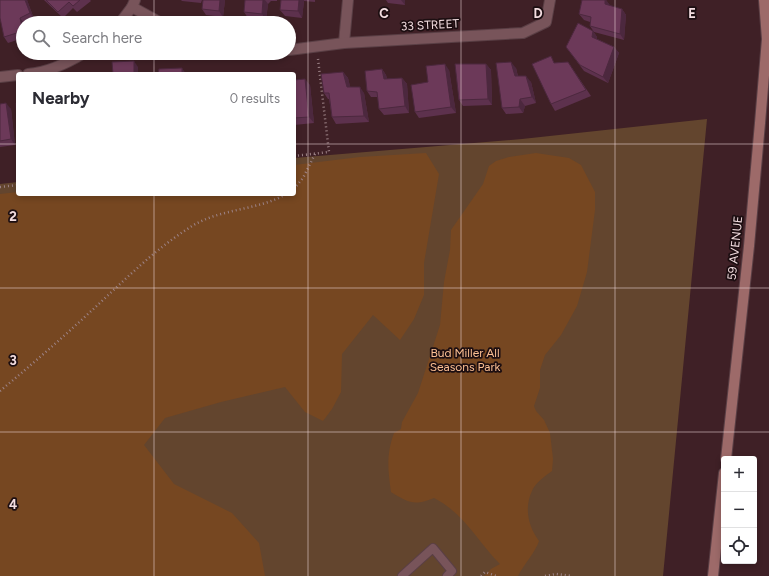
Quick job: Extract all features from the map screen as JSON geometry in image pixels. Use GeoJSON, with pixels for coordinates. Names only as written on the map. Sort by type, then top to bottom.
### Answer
{"type":"FeatureCollection","features":[{"type":"Feature","properties":{"kind":"main road","name":"59 AVENUE"},"geometry":{"type":"LineString","coordinates":[[726,456],[749,246],[768,35],[764,0]]}},
{"type":"Feature","properties":{"kind":"main road"},"geometry":{"type":"LineString","coordinates":[[713,576],[722,492]]}},
{"type":"Feature","properties":{"kind":"street"},"geometry":{"type":"LineString","coordinates":[[344,44],[348,0]]}},
{"type":"Feature","properties":{"kind":"street","name":"33 STREET"},"geometry":{"type":"LineString","coordinates":[[296,49],[344,44],[523,33],[546,22],[550,0]]}},
{"type":"Feature","properties":{"kind":"street"},"geometry":{"type":"LineString","coordinates":[[125,16],[134,4],[151,16]]}},
{"type":"Feature","properties":{"kind":"street"},"geometry":{"type":"LineString","coordinates":[[36,72],[63,65],[72,60]]}},
{"type":"Feature","properties":{"kind":"street"},"geometry":{"type":"LineString","coordinates":[[0,77],[16,75]]}},
{"type":"Feature","properties":{"kind":"lane"},"geometry":{"type":"LineString","coordinates":[[402,576],[433,548],[452,571],[447,576]]}},
{"type":"Feature","properties":{"kind":"path"},"geometry":{"type":"LineString","coordinates":[[296,156],[329,152],[319,64]]}},
{"type":"Feature","properties":{"kind":"path"},"geometry":{"type":"LineString","coordinates":[[296,187],[303,178],[315,154]]}},
{"type":"Feature","properties":{"kind":"path"},"geometry":{"type":"LineString","coordinates":[[0,187],[16,185]]}},
{"type":"Feature","properties":{"kind":"path"},"geometry":{"type":"LineString","coordinates":[[0,391],[62,339],[142,265],[189,227],[205,219],[240,208],[276,200],[283,196]]}},
{"type":"Feature","properties":{"kind":"path"},"geometry":{"type":"LineString","coordinates":[[481,576],[485,572],[496,576]]}},
{"type":"Feature","properties":{"kind":"path"},"geometry":{"type":"LineString","coordinates":[[545,576],[556,574],[572,576]]}},
{"type":"Feature","properties":{"kind":"green space","name":"Bud Miller All Seasons Park"},"geometry":{"type":"Polygon","coordinates":[[[707,119],[663,576],[0,576],[0,184],[16,182],[16,196],[296,196],[296,158],[522,139],[707,119]]]}},
{"type":"Feature","properties":{"kind":"green space"},"geometry":{"type":"Polygon","coordinates":[[[426,153],[439,174],[424,263],[424,295],[414,319],[400,340],[373,315],[342,354],[341,392],[332,409],[323,421],[305,412],[285,387],[221,402],[165,418],[144,445],[174,484],[232,513],[259,543],[265,576],[0,576],[0,194],[16,192],[16,196],[296,196],[296,165],[360,157],[426,153]]]}},
{"type":"Feature","properties":{"kind":"green space"},"geometry":{"type":"Polygon","coordinates":[[[536,153],[569,158],[581,165],[595,192],[595,210],[587,272],[577,306],[561,335],[545,355],[540,370],[540,388],[534,406],[536,411],[544,420],[550,433],[553,459],[552,471],[535,485],[528,504],[528,517],[532,529],[539,541],[535,550],[518,576],[484,576],[491,569],[500,564],[470,528],[454,512],[445,504],[434,498],[416,503],[402,499],[391,492],[389,456],[391,441],[394,433],[401,429],[402,422],[418,393],[440,325],[444,282],[450,250],[451,230],[483,184],[489,166],[496,161],[509,157],[536,153]]]}},
{"type":"Feature","properties":{"kind":"building"},"geometry":{"type":"Polygon","coordinates":[[[0,0],[25,0],[30,13],[24,16],[16,16],[16,33],[4,37],[0,18],[0,0]]]}},
{"type":"Feature","properties":{"kind":"building"},"geometry":{"type":"Polygon","coordinates":[[[46,0],[80,0],[73,6],[69,2],[58,12],[46,0]]]}},
{"type":"Feature","properties":{"kind":"building"},"geometry":{"type":"Polygon","coordinates":[[[203,0],[220,0],[219,11],[202,9],[203,0]]]}},
{"type":"Feature","properties":{"kind":"building"},"geometry":{"type":"Polygon","coordinates":[[[245,0],[263,0],[262,14],[244,12],[245,0]]]}},
{"type":"Feature","properties":{"kind":"building"},"geometry":{"type":"Polygon","coordinates":[[[281,0],[299,0],[298,11],[280,10],[281,0]]]}},
{"type":"Feature","properties":{"kind":"building"},"geometry":{"type":"Polygon","coordinates":[[[582,0],[605,0],[605,4],[622,9],[620,34],[590,26],[591,17],[579,14],[582,0]]]}},
{"type":"Feature","properties":{"kind":"building"},"geometry":{"type":"Polygon","coordinates":[[[578,23],[593,31],[592,37],[614,47],[603,77],[580,65],[566,47],[578,23]]]}},
{"type":"Feature","properties":{"kind":"building"},"geometry":{"type":"Polygon","coordinates":[[[551,56],[554,63],[568,62],[586,90],[551,104],[532,64],[551,56]]]}},
{"type":"Feature","properties":{"kind":"building"},"geometry":{"type":"Polygon","coordinates":[[[134,61],[134,72],[113,72],[112,62],[134,61]]]}},
{"type":"Feature","properties":{"kind":"building"},"geometry":{"type":"Polygon","coordinates":[[[511,62],[515,76],[526,76],[532,97],[520,99],[519,107],[502,108],[496,63],[511,62]]]}},
{"type":"Feature","properties":{"kind":"building"},"geometry":{"type":"Polygon","coordinates":[[[445,64],[451,107],[415,112],[411,85],[428,82],[426,66],[445,64]]]}},
{"type":"Feature","properties":{"kind":"building"},"geometry":{"type":"Polygon","coordinates":[[[455,64],[486,64],[488,99],[459,100],[455,64]]]}},
{"type":"Feature","properties":{"kind":"building"},"geometry":{"type":"Polygon","coordinates":[[[182,68],[182,72],[158,72],[159,69],[182,68]]]}},
{"type":"Feature","properties":{"kind":"building"},"geometry":{"type":"Polygon","coordinates":[[[382,69],[384,79],[402,78],[405,106],[379,109],[377,92],[367,91],[365,71],[382,69]]]}},
{"type":"Feature","properties":{"kind":"building"},"geometry":{"type":"Polygon","coordinates":[[[343,72],[347,87],[360,87],[364,116],[332,117],[329,93],[324,93],[321,74],[343,72]]]}},
{"type":"Feature","properties":{"kind":"building"},"geometry":{"type":"Polygon","coordinates":[[[305,79],[309,117],[296,118],[296,80],[305,79]]]}},
{"type":"Feature","properties":{"kind":"building"},"geometry":{"type":"Polygon","coordinates":[[[6,103],[11,139],[0,141],[0,104],[6,103]]]}}]}
